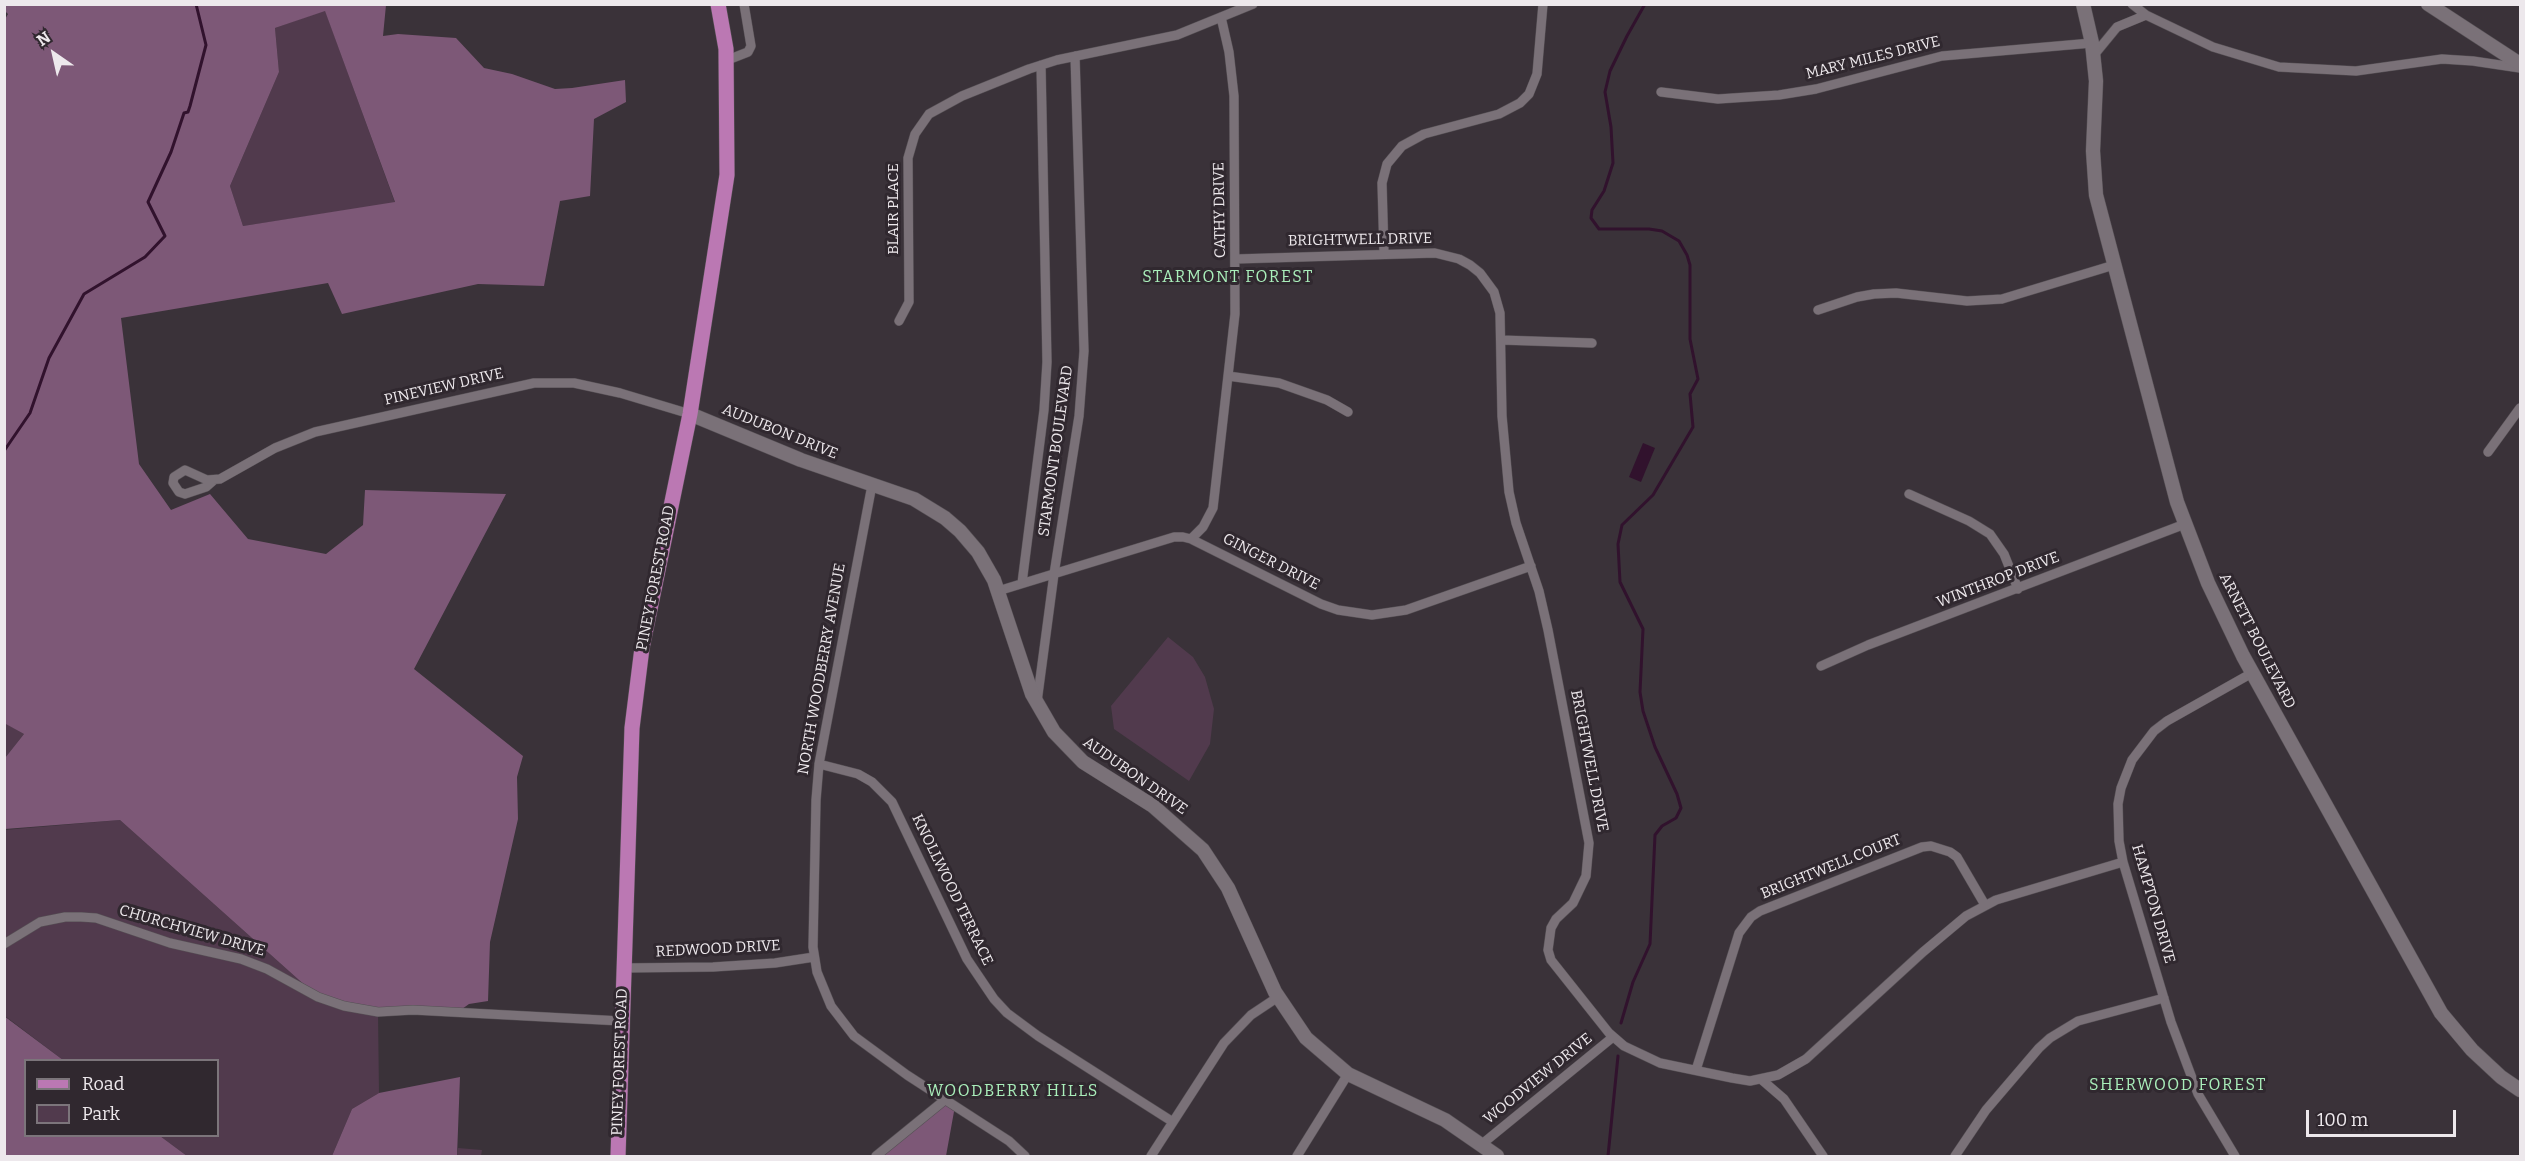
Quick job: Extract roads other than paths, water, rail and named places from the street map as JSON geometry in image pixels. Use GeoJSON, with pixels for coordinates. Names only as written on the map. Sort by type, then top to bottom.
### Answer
{"type":"FeatureCollection","features":[{"type":"Feature","properties":{"kind":"main road","name":"PINEY FOREST ROAD"},"geometry":{"type":"LineString","coordinates":[[618,1156],[632,728],[642,648],[690,414],[727,175],[726,49],[718,4]]}},
{"type":"Feature","properties":{"kind":"street"},"geometry":{"type":"LineString","coordinates":[[725,61],[748,52],[752,46],[744,4]]}},
{"type":"Feature","properties":{"kind":"street","name":"BLAIR PLACE"},"geometry":{"type":"LineString","coordinates":[[899,321],[909,302],[908,158],[921,123],[935,109],[971,92],[1041,65],[1177,34],[1253,4]]}},
{"type":"Feature","properties":{"kind":"street"},"geometry":{"type":"LineString","coordinates":[[1384,254],[1382,183],[1387,164],[1402,146],[1424,134],[1499,114],[1520,103],[1533,86],[1537,74],[1543,4]]}},
{"type":"Feature","properties":{"kind":"street","name":"ARNETT BOULEVARD"},"geometry":{"type":"LineString","coordinates":[[2083,4],[2093,49],[2096,91],[2094,170],[2096,195],[2161,445],[2185,524],[2208,583],[2252,673],[2441,1013],[2472,1050],[2520,1090]]}},
{"type":"Feature","properties":{"kind":"street"},"geometry":{"type":"LineString","coordinates":[[2132,4],[2146,15],[2213,46],[2279,67],[2356,71],[2442,59],[2520,66]]}},
{"type":"Feature","properties":{"kind":"street"},"geometry":{"type":"LineString","coordinates":[[2428,4],[2520,66]]}},
{"type":"Feature","properties":{"kind":"street"},"geometry":{"type":"LineString","coordinates":[[2093,49],[2116,27],[2146,15]]}},
{"type":"Feature","properties":{"kind":"street","name":"CATHY DRIVE"},"geometry":{"type":"LineString","coordinates":[[1191,539],[1203,527],[1213,507],[1235,314],[1234,96],[1229,52],[1221,17]]}},
{"type":"Feature","properties":{"kind":"street","name":"MARY MILES DRIVE"},"geometry":{"type":"LineString","coordinates":[[1661,92],[1718,99],[1779,95],[1816,88],[1942,56],[2093,49]]}},
{"type":"Feature","properties":{"kind":"street","name":"STARMONT BOULEVARD"},"geometry":{"type":"LineString","coordinates":[[1037,704],[1054,574],[1079,416],[1084,351],[1076,56]]}},
{"type":"Feature","properties":{"kind":"street","name":"STARMONT BOULEVARD"},"geometry":{"type":"LineString","coordinates":[[1022,584],[1044,411],[1047,362],[1041,65]]}},
{"type":"Feature","properties":{"kind":"street","name":"BRIGHTWELL DRIVE"},"geometry":{"type":"LineString","coordinates":[[1236,258],[1435,253],[1460,259],[1470,265],[1480,273],[1494,292],[1500,313],[1502,416],[1509,492],[1548,630],[1589,843],[1586,876],[1573,903],[1556,919],[1551,928],[1548,950],[1551,960],[1612,1037],[1660,1063],[1750,1081],[1762,1080],[1792,1069],[1806,1059],[1923,952],[1966,916],[1985,905],[2029,888],[2123,862]]}},
{"type":"Feature","properties":{"kind":"street"},"geometry":{"type":"LineString","coordinates":[[1818,310],[1874,294],[1896,293],[1967,301],[2002,299],[2114,265]]}},
{"type":"Feature","properties":{"kind":"street"},"geometry":{"type":"LineString","coordinates":[[1501,340],[1592,343]]}},
{"type":"Feature","properties":{"kind":"street"},"geometry":{"type":"LineString","coordinates":[[1228,376],[1279,383],[1327,400],[1348,412]]}},
{"type":"Feature","properties":{"kind":"street","name":"PINEVIEW DRIVE"},"geometry":{"type":"LineString","coordinates":[[213,480],[275,448],[315,432],[534,383],[574,383],[620,393],[690,414]]}},
{"type":"Feature","properties":{"kind":"street"},"geometry":{"type":"LineString","coordinates":[[2488,452],[2520,408]]}},
{"type":"Feature","properties":{"kind":"street","name":"AUDUBON DRIVE"},"geometry":{"type":"LineString","coordinates":[[690,414],[801,460],[914,499],[945,518],[978,552],[998,591],[1037,704],[1054,732],[1083,762],[1153,806],[1203,850],[1228,888],[1278,997],[1306,1038],[1348,1074],[1445,1120],[1497,1156]]}},
{"type":"Feature","properties":{"kind":"street","name":"NORTH WOODBERRY AVENUE"},"geometry":{"type":"LineString","coordinates":[[872,484],[819,764],[816,800],[814,957],[823,990],[831,1006],[854,1036],[873,1052],[1009,1141],[1025,1156]]}},
{"type":"Feature","properties":{"kind":"street"},"geometry":{"type":"LineString","coordinates":[[1909,494],[1969,521],[1990,534],[2004,554],[2018,589]]}},
{"type":"Feature","properties":{"kind":"street","name":"WINTHROP DRIVE"},"geometry":{"type":"LineString","coordinates":[[1821,666],[1868,645],[2185,524]]}},
{"type":"Feature","properties":{"kind":"street","name":"GINGER DRIVE"},"geometry":{"type":"LineString","coordinates":[[998,591],[1173,537],[1191,539],[1321,604],[1338,610],[1372,615],[1406,610],[1531,566]]}},
{"type":"Feature","properties":{"kind":"street","name":"HAMPTON DRIVE"},"geometry":{"type":"LineString","coordinates":[[2235,1156],[2191,1077],[2164,998],[2123,862],[2119,841],[2118,804],[2125,775],[2141,746],[2167,721],[2252,673]]}},
{"type":"Feature","properties":{"kind":"street","name":"KNOLLWOOD TERRACE"},"geometry":{"type":"LineString","coordinates":[[819,764],[858,774],[873,782],[892,802],[967,959],[994,999],[1007,1013],[1048,1043],[1173,1122]]}},
{"type":"Feature","properties":{"kind":"street","name":"BRIGHTWELL COURT"},"geometry":{"type":"LineString","coordinates":[[1696,1070],[1739,933],[1751,917],[1760,911],[1911,851],[1931,846],[1950,852],[1957,857],[1985,905]]}},
{"type":"Feature","properties":{"kind":"street","name":"CHURCHVIEW DRIVE"},"geometry":{"type":"LineString","coordinates":[[4,944],[40,922],[65,916],[81,916],[96,918],[170,943],[241,959],[267,969],[318,997],[344,1006],[378,1012],[413,1010],[621,1021]]}},
{"type":"Feature","properties":{"kind":"street","name":"REDWOOD DRIVE"},"geometry":{"type":"LineString","coordinates":[[623,968],[713,967],[775,963],[814,957]]}},
{"type":"Feature","properties":{"kind":"street"},"geometry":{"type":"LineString","coordinates":[[1151,1156],[1230,1035],[1251,1015],[1278,997]]}},
{"type":"Feature","properties":{"kind":"street"},"geometry":{"type":"LineString","coordinates":[[1955,1156],[1986,1110],[2050,1038],[2078,1021],[2164,998]]}},
{"type":"Feature","properties":{"kind":"street","name":"WOODVIEW DRIVE"},"geometry":{"type":"LineString","coordinates":[[1482,1144],[1612,1037]]}},
{"type":"Feature","properties":{"kind":"street"},"geometry":{"type":"LineString","coordinates":[[1297,1156],[1348,1074]]}},
{"type":"Feature","properties":{"kind":"street"},"geometry":{"type":"LineString","coordinates":[[1762,1080],[1784,1100],[1822,1156]]}},
{"type":"Feature","properties":{"kind":"street"},"geometry":{"type":"LineString","coordinates":[[876,1156],[946,1099]]}},
{"type":"Feature","properties":{"kind":"waterway"},"geometry":{"type":"LineString","coordinates":[[4,451],[30,413],[49,358],[84,294],[145,257],[165,236],[148,202],[171,152],[184,113],[188,112],[206,45],[196,4]]}},
{"type":"Feature","properties":{"kind":"waterway"},"geometry":{"type":"LineString","coordinates":[[1621,1023],[1633,982],[1650,944],[1655,835],[1662,826],[1676,818],[1681,808],[1677,794],[1655,747],[1643,711],[1640,692],[1643,629],[1620,582],[1618,544],[1622,525],[1653,495],[1693,427],[1690,394],[1698,379],[1690,339],[1690,265],[1679,241],[1662,231],[1649,229],[1599,229],[1591,218],[1592,210],[1604,191],[1613,163],[1611,127],[1605,92],[1610,71],[1645,4]]}},
{"type":"Feature","properties":{"kind":"waterway"},"geometry":{"type":"LineString","coordinates":[[1608,1156],[1618,1056]]}},
{"type":"Feature","properties":{"kind":"district","name":"STARMONT FOREST"},"geometry":{"type":"Point","coordinates":[1228,278]}},
{"type":"Feature","properties":{"kind":"district","name":"SHERWOOD FOREST"},"geometry":{"type":"Point","coordinates":[2178,1086]}},
{"type":"Feature","properties":{"kind":"district","name":"WOODBERRY HILLS"},"geometry":{"type":"Point","coordinates":[1013,1092]}}]}
